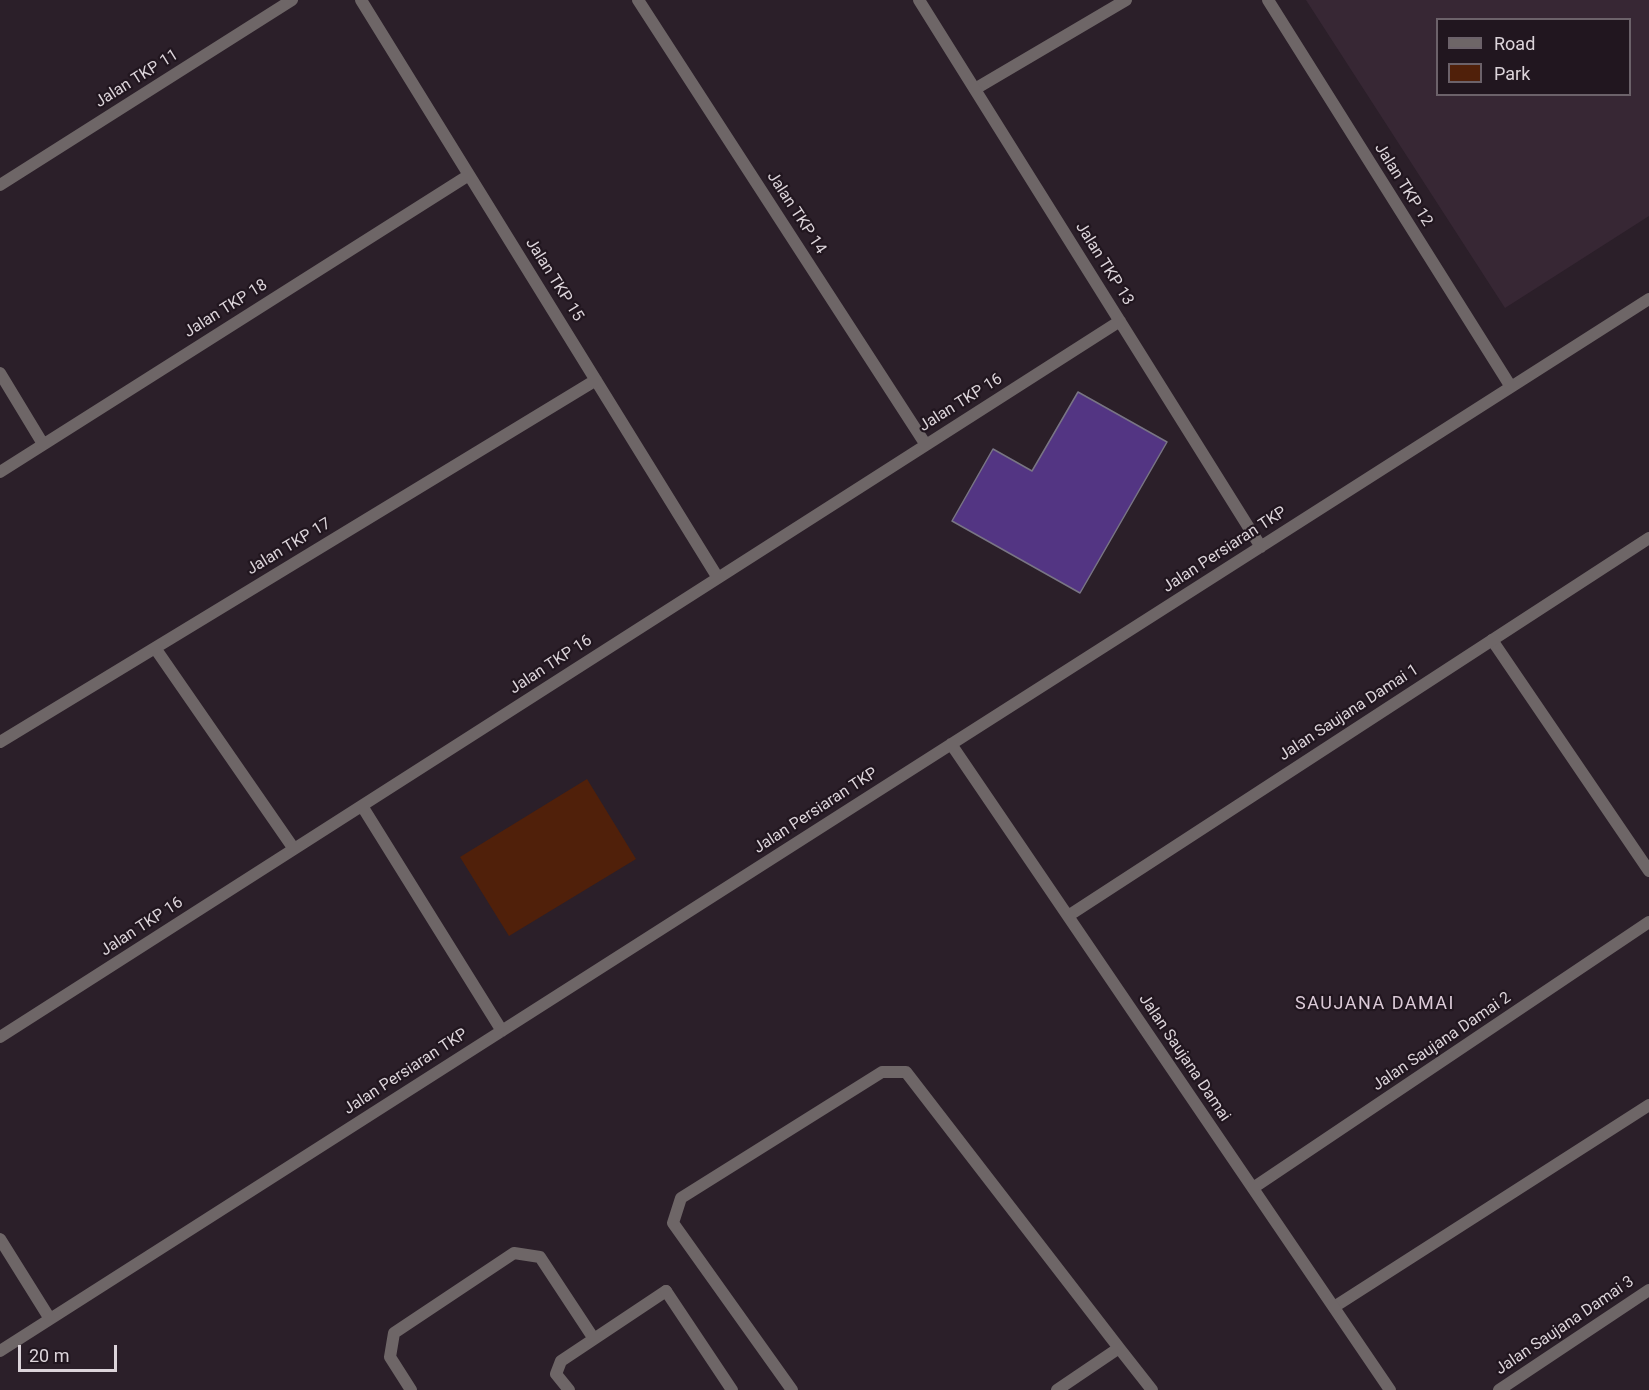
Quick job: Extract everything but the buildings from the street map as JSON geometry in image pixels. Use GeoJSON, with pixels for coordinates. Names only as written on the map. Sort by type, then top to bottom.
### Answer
{"type":"FeatureCollection","features":[{"type":"Feature","properties":{"kind":"street","name":"Jalan TKP 11"},"geometry":{"type":"LineString","coordinates":[[0,185],[292,0]]}},
{"type":"Feature","properties":{"kind":"street","name":"Jalan TKP 15"},"geometry":{"type":"LineString","coordinates":[[361,0],[718,578]]}},
{"type":"Feature","properties":{"kind":"street","name":"Jalan TKP 14"},"geometry":{"type":"LineString","coordinates":[[638,0],[926,445]]}},
{"type":"Feature","properties":{"kind":"street","name":"Jalan TKP 13"},"geometry":{"type":"LineString","coordinates":[[919,0],[1261,546]]}},
{"type":"Feature","properties":{"kind":"street"},"geometry":{"type":"LineString","coordinates":[[975,89],[1126,0]]}},
{"type":"Feature","properties":{"kind":"street","name":"Jalan TKP 12"},"geometry":{"type":"LineString","coordinates":[[1268,0],[1511,387]]}},
{"type":"Feature","properties":{"kind":"street","name":"Jalan TKP 18"},"geometry":{"type":"LineString","coordinates":[[0,472],[469,175]]}},
{"type":"Feature","properties":{"kind":"street","name":"Jalan Persiaran TKP"},"geometry":{"type":"LineString","coordinates":[[0,1351],[1649,299]]}},
{"type":"Feature","properties":{"kind":"street","name":"Jalan TKP 16"},"geometry":{"type":"LineString","coordinates":[[0,1037],[1120,321]]}},
{"type":"Feature","properties":{"kind":"street"},"geometry":{"type":"LineString","coordinates":[[0,373],[44,444]]}},
{"type":"Feature","properties":{"kind":"street","name":"Jalan TKP 17"},"geometry":{"type":"LineString","coordinates":[[0,742],[596,380]]}},
{"type":"Feature","properties":{"kind":"street","name":"Jalan Saujana Damai 1"},"geometry":{"type":"LineString","coordinates":[[1068,916],[1649,538]]}},
{"type":"Feature","properties":{"kind":"street"},"geometry":{"type":"LineString","coordinates":[[1492,640],[1649,872]]}},
{"type":"Feature","properties":{"kind":"street"},"geometry":{"type":"LineString","coordinates":[[155,648],[294,849]]}},
{"type":"Feature","properties":{"kind":"street","name":"Jalan Saujana Damai"},"geometry":{"type":"LineString","coordinates":[[951,744],[1390,1390]]}},
{"type":"Feature","properties":{"kind":"street"},"geometry":{"type":"LineString","coordinates":[[362,806],[502,1030]]}},
{"type":"Feature","properties":{"kind":"street","name":"Jalan Saujana Damai 2"},"geometry":{"type":"LineString","coordinates":[[1253,1188],[1649,922]]}},
{"type":"Feature","properties":{"kind":"street"},"geometry":{"type":"LineString","coordinates":[[792,1390],[673,1223],[681,1198],[882,1072],[906,1072],[1152,1390]]}},
{"type":"Feature","properties":{"kind":"street"},"geometry":{"type":"LineString","coordinates":[[1334,1307],[1649,1105]]}},
{"type":"Feature","properties":{"kind":"street"},"geometry":{"type":"LineString","coordinates":[[0,1239],[50,1318]]}},
{"type":"Feature","properties":{"kind":"street"},"geometry":{"type":"LineString","coordinates":[[411,1390],[390,1357],[394,1333],[514,1253],[540,1257],[594,1339]]}},
{"type":"Feature","properties":{"kind":"street","name":"Jalan Saujana Damai 3"},"geometry":{"type":"LineString","coordinates":[[1499,1390],[1649,1290]]}},
{"type":"Feature","properties":{"kind":"street"},"geometry":{"type":"LineString","coordinates":[[569,1390],[556,1374],[561,1361],[666,1292],[732,1390]]}},
{"type":"Feature","properties":{"kind":"street"},"geometry":{"type":"LineString","coordinates":[[1057,1390],[1119,1348]]}},
{"type":"Feature","properties":{"kind":"shaded area"},"geometry":{"type":"Polygon","coordinates":[[[1306,0],[1649,0],[1649,216],[1505,308],[1306,0]]]}},
{"type":"Feature","properties":{"kind":"green space"},"geometry":{"type":"Polygon","coordinates":[[[587,779],[636,859],[509,936],[460,857],[587,779]]]}},
{"type":"Feature","properties":{"kind":"district","name":"SAUJANA DAMAI"},"geometry":{"type":"Point","coordinates":[1375,1004]}}]}
